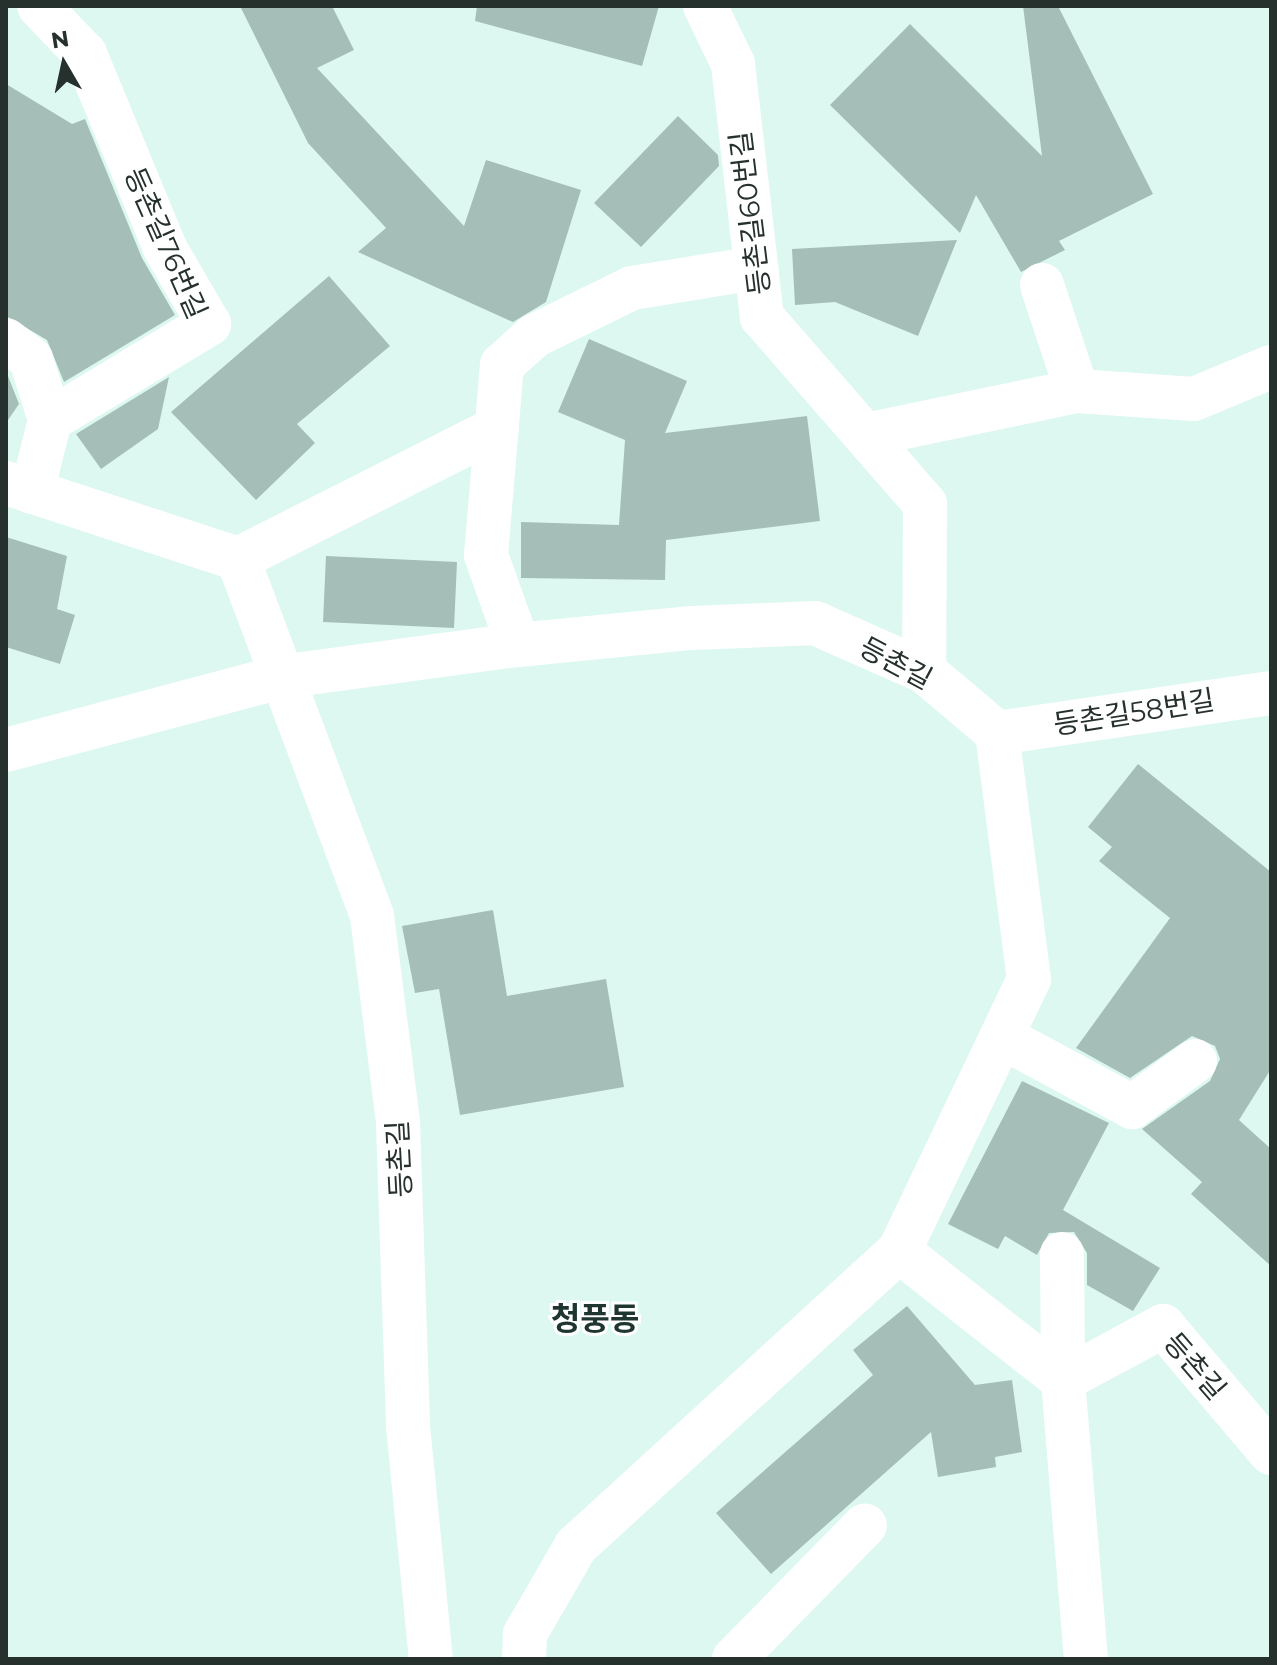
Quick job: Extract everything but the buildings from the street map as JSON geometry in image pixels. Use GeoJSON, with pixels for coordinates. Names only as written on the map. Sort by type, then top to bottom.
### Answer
{"type":"FeatureCollection","features":[{"type":"Feature","properties":{"kind":"street","name":"등촌길76번길"},"geometry":{"type":"LineString","coordinates":[[39,6],[85,54],[165,248],[209,324],[50,420]]}},
{"type":"Feature","properties":{"kind":"street","name":"등촌길60번길"},"geometry":{"type":"LineString","coordinates":[[705,6],[733,64],[762,317],[925,504],[924,671]]}},
{"type":"Feature","properties":{"kind":"street"},"geometry":{"type":"LineString","coordinates":[[518,645],[486,555],[502,365],[534,336],[632,288],[756,268]]}},
{"type":"Feature","properties":{"kind":"street"},"geometry":{"type":"LineString","coordinates":[[1042,285],[1077,391]]}},
{"type":"Feature","properties":{"kind":"street"},"geometry":{"type":"LineString","coordinates":[[6,340],[31,359],[50,420],[19,488],[238,559],[497,428]]}},
{"type":"Feature","properties":{"kind":"street"},"geometry":{"type":"LineString","coordinates":[[866,435],[1077,391],[1194,399],[1271,367]]}},
{"type":"Feature","properties":{"kind":"street"},"geometry":{"type":"LineString","coordinates":[[238,559],[280,677]]}},
{"type":"Feature","properties":{"kind":"street","name":"등촌길"},"geometry":{"type":"LineString","coordinates":[[6,750],[280,677],[518,645],[692,628],[815,623],[924,671],[997,733]]}},
{"type":"Feature","properties":{"kind":"street","name":"등촌길"},"geometry":{"type":"LineString","coordinates":[[280,677],[372,916],[398,1123],[408,1426],[431,1659]]}},
{"type":"Feature","properties":{"kind":"street","name":"등촌길58번길"},"geometry":{"type":"LineString","coordinates":[[997,733],[1271,693]]}},
{"type":"Feature","properties":{"kind":"street"},"geometry":{"type":"LineString","coordinates":[[524,1659],[525,1634],[576,1546],[899,1251],[1029,979],[997,733]]}},
{"type":"Feature","properties":{"kind":"street"},"geometry":{"type":"LineString","coordinates":[[1002,1037],[1132,1107],[1195,1061]]}},
{"type":"Feature","properties":{"kind":"street"},"geometry":{"type":"LineString","coordinates":[[899,1251],[1063,1380]]}},
{"type":"Feature","properties":{"kind":"street"},"geometry":{"type":"LineString","coordinates":[[1062,1254],[1063,1380],[1086,1659]]}},
{"type":"Feature","properties":{"kind":"street","name":"등촌길"},"geometry":{"type":"LineString","coordinates":[[1063,1380],[1163,1326],[1271,1453]]}},
{"type":"Feature","properties":{"kind":"street"},"geometry":{"type":"LineString","coordinates":[[734,1659],[865,1525]]}},
{"type":"Feature","properties":{"kind":"district","name":"청풍동"},"geometry":{"type":"Point","coordinates":[595,1319]}}]}
